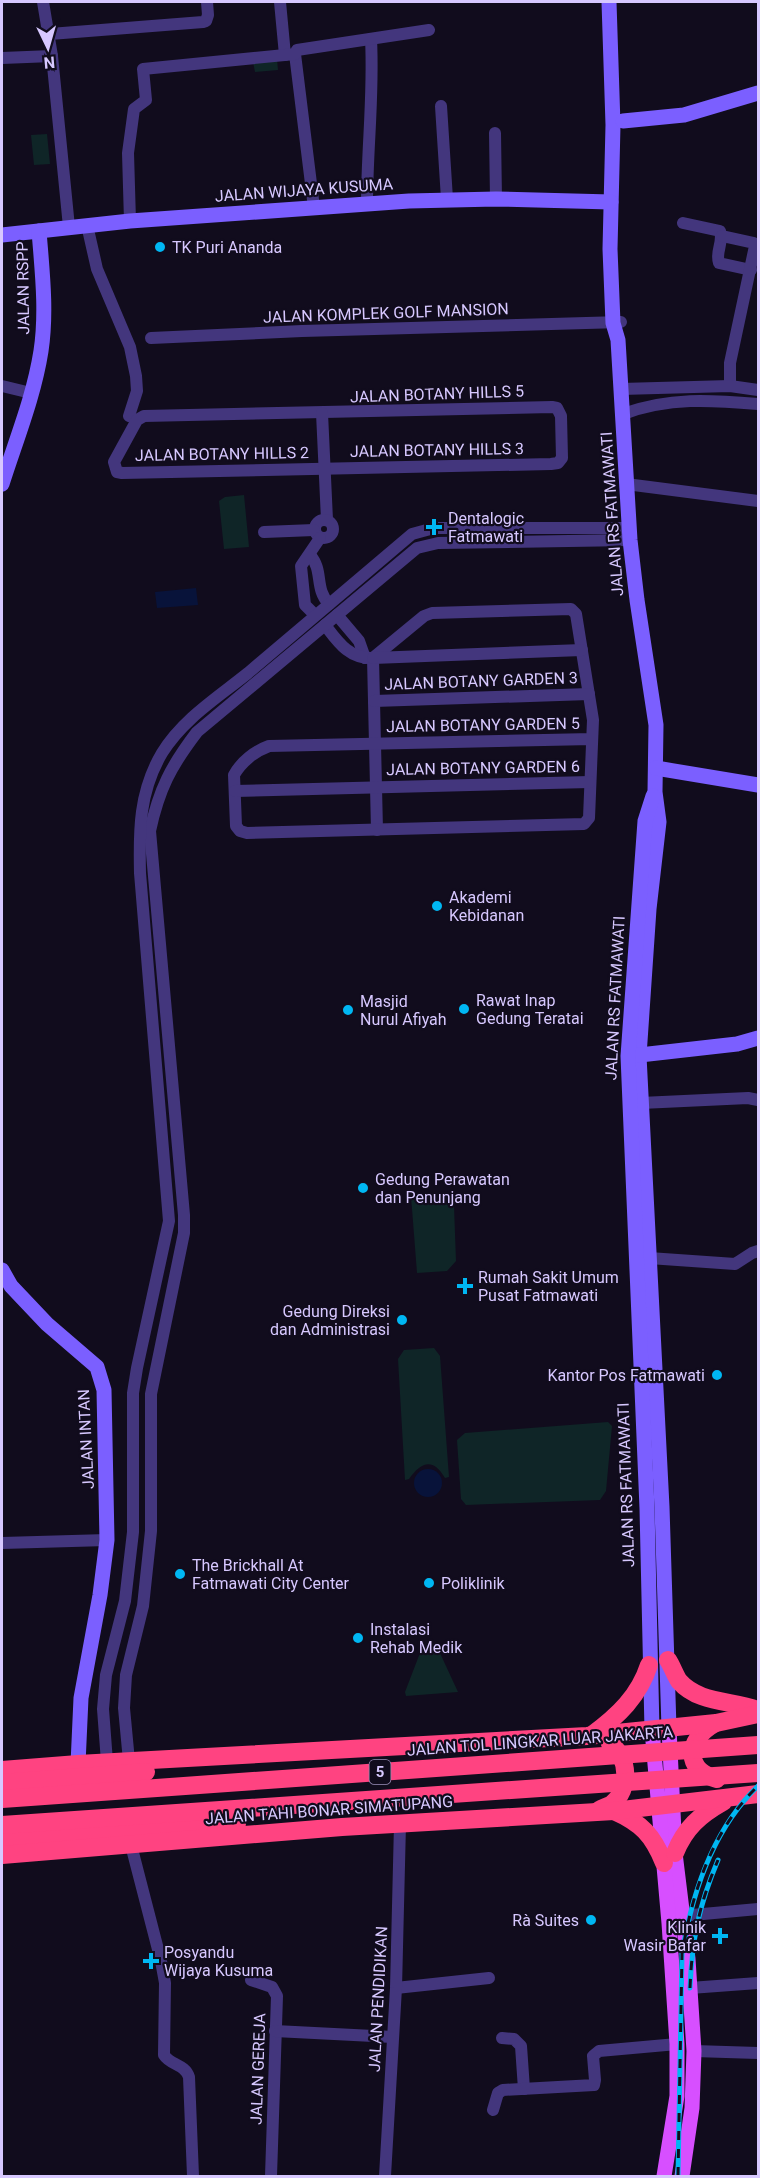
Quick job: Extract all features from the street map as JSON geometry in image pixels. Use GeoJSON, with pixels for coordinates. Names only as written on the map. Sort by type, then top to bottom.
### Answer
{"type":"FeatureCollection","features":[{"type":"Feature","properties":{"kind":"highway"},"geometry":{"type":"LineString","coordinates":[[668,1660],[679,1680],[693,1693],[707,1698],[742,1704],[759,1712]]}},
{"type":"Feature","properties":{"kind":"highway"},"geometry":{"type":"LineString","coordinates":[[590,1736],[615,1718],[634,1697],[644,1681],[649,1665]]}},
{"type":"Feature","properties":{"kind":"highway"},"geometry":{"type":"LineString","coordinates":[[2,1770],[78,1764],[106,1754],[128,1752],[243,1756],[590,1736],[724,1721],[759,1712]]}},
{"type":"Feature","properties":{"kind":"highway"},"geometry":{"type":"LineString","coordinates":[[759,1725],[724,1721],[699,1734],[694,1743],[693,1754],[698,1768],[707,1776],[715,1779],[759,1781]]}},
{"type":"Feature","properties":{"kind":"highway"},"geometry":{"type":"LineString","coordinates":[[590,1736],[602,1739],[615,1748],[624,1761],[626,1777],[622,1792],[605,1811],[631,1819],[646,1830],[670,1858],[690,1825],[704,1813],[722,1802],[750,1796]]}},
{"type":"Feature","properties":{"kind":"highway","name":"JALAN TOL LINGKAR LUAR JAKARTA"},"geometry":{"type":"LineString","coordinates":[[2,1799],[759,1745]]}},
{"type":"Feature","properties":{"kind":"highway"},"geometry":{"type":"LineString","coordinates":[[2,1783],[208,1767],[243,1756]]}},
{"type":"Feature","properties":{"kind":"highway","name":"5"},"geometry":{"type":"LineString","coordinates":[[2,1826],[759,1773]]}},
{"type":"Feature","properties":{"kind":"highway","name":"JALAN TAHI BONAR SIMATUPANG"},"geometry":{"type":"LineString","coordinates":[[2,1855],[330,1829],[605,1811],[750,1796]]}},
{"type":"Feature","properties":{"kind":"highway"},"geometry":{"type":"LineString","coordinates":[[2,1840],[298,1820],[309,1820],[330,1829]]}},
{"type":"Feature","properties":{"kind":"main road","name":"JALAN RS FATMAWATI"},"geometry":{"type":"LineString","coordinates":[[609,2],[613,125],[611,202],[629,534],[657,725],[655,792],[658,822],[646,873],[634,1056],[648,1392],[668,1660],[660,1729]]}},
{"type":"Feature","properties":{"kind":"main road","name":"JALAN RS FATMAWATI"},"geometry":{"type":"LineString","coordinates":[[616,322],[623,121],[617,2]]}},
{"type":"Feature","properties":{"kind":"main road"},"geometry":{"type":"LineString","coordinates":[[623,121],[684,115],[759,93]]}},
{"type":"Feature","properties":{"kind":"main road","name":"JALAN WIJAYA KUSUMA"},"geometry":{"type":"LineString","coordinates":[[2,235],[130,221],[447,199],[611,202]]}},
{"type":"Feature","properties":{"kind":"main road","name":"JALAN RSPP"},"geometry":{"type":"LineString","coordinates":[[2,482],[31,393],[43,338],[44,288],[39,231]]}},
{"type":"Feature","properties":{"kind":"main road"},"geometry":{"type":"LineString","coordinates":[[656,768],[759,785]]}},
{"type":"Feature","properties":{"kind":"main road"},"geometry":{"type":"LineString","coordinates":[[634,1056],[737,1044],[759,1038]]}},
{"type":"Feature","properties":{"kind":"main road","name":"JALAN RS FATMAWATI"},"geometry":{"type":"LineString","coordinates":[[634,1056],[641,1103],[649,1258],[647,1508],[649,1665],[660,1729],[670,1858],[677,2044],[677,2096],[664,2176]]}},
{"type":"Feature","properties":{"kind":"main road","name":"JALAN INTAN"},"geometry":{"type":"LineString","coordinates":[[2,1270],[12,1286],[47,1324],[97,1366],[104,1390],[107,1540],[100,1596],[81,1698],[78,1764]]}},
{"type":"Feature","properties":{"kind":"main road","name":"JALAN RS FATMAWATI"},"geometry":{"type":"LineString","coordinates":[[670,1858],[681,1916],[690,1988],[694,2051],[692,2108],[682,2176]]}},
{"type":"Feature","properties":{"kind":"street"},"geometry":{"type":"LineString","coordinates":[[43,2],[50,34],[69,227]]}},
{"type":"Feature","properties":{"kind":"street"},"geometry":{"type":"LineString","coordinates":[[50,34],[203,22],[206,21],[208,15],[207,2]]}},
{"type":"Feature","properties":{"kind":"street"},"geometry":{"type":"LineString","coordinates":[[280,2],[314,208]]}},
{"type":"Feature","properties":{"kind":"street"},"geometry":{"type":"LineString","coordinates":[[130,221],[128,153],[134,110],[144,102],[144,69],[290,55],[297,50],[429,30]]}},
{"type":"Feature","properties":{"kind":"street"},"geometry":{"type":"LineString","coordinates":[[367,204],[373,73],[371,39]]}},
{"type":"Feature","properties":{"kind":"street"},"geometry":{"type":"LineString","coordinates":[[2,58],[52,56]]}},
{"type":"Feature","properties":{"kind":"street"},"geometry":{"type":"LineString","coordinates":[[441,106],[447,199]]}},
{"type":"Feature","properties":{"kind":"street"},"geometry":{"type":"LineString","coordinates":[[495,133],[496,199]]}},
{"type":"Feature","properties":{"kind":"street"},"geometry":{"type":"LineString","coordinates":[[682,223],[719,231],[722,236],[717,258],[719,263],[751,270]]}},
{"type":"Feature","properties":{"kind":"street"},"geometry":{"type":"LineString","coordinates":[[87,225],[97,269],[130,347],[137,391],[129,416]]}},
{"type":"Feature","properties":{"kind":"street"},"geometry":{"type":"LineString","coordinates":[[722,236],[754,243],[751,270],[730,363],[730,386]]}},
{"type":"Feature","properties":{"kind":"street","name":"JALAN KOMPLEK GOLF MANSION"},"geometry":{"type":"LineString","coordinates":[[152,338],[302,331],[616,322]]}},
{"type":"Feature","properties":{"kind":"street"},"geometry":{"type":"LineString","coordinates":[[2,386],[31,393]]}},
{"type":"Feature","properties":{"kind":"street"},"geometry":{"type":"LineString","coordinates":[[621,389],[730,386],[759,390]]}},
{"type":"Feature","properties":{"kind":"street"},"geometry":{"type":"LineString","coordinates":[[623,414],[638,408],[705,399],[759,404]]}},
{"type":"Feature","properties":{"kind":"street","name":"JALAN BOTANY HILLS 5"},"geometry":{"type":"LineString","coordinates":[[122,473],[117,472],[114,462],[137,420],[144,416],[552,407],[558,408],[561,416],[562,458],[558,463],[551,465]]}},
{"type":"Feature","properties":{"kind":"street"},"geometry":{"type":"LineString","coordinates":[[315,615],[305,605],[301,566],[310,555],[317,534],[318,521],[327,520],[322,413]]}},
{"type":"Feature","properties":{"kind":"street","name":"JALAN BOTANY HILLS 3"},"geometry":{"type":"LineString","coordinates":[[324,469],[551,465]]}},
{"type":"Feature","properties":{"kind":"street","name":"JALAN BOTANY HILLS 2"},"geometry":{"type":"LineString","coordinates":[[122,473],[324,469]]}},
{"type":"Feature","properties":{"kind":"street"},"geometry":{"type":"LineString","coordinates":[[626,484],[759,501]]}},
{"type":"Feature","properties":{"kind":"street"},"geometry":{"type":"LineString","coordinates":[[106,1754],[103,1709],[106,1675],[125,1601],[133,1532],[133,1393],[170,1221],[140,873],[139,824],[144,795],[161,754],[184,723],[412,534],[434,528],[629,534]]}},
{"type":"Feature","properties":{"kind":"street"},"geometry":{"type":"LineString","coordinates":[[264,532],[317,534]]}},
{"type":"Feature","properties":{"kind":"street"},"geometry":{"type":"LineString","coordinates":[[128,1752],[124,1708],[126,1676],[143,1606],[151,1531],[151,1394],[184,1233],[150,831],[156,803],[175,762],[197,732],[417,548],[438,543],[629,534]]}},
{"type":"Feature","properties":{"kind":"street"},"geometry":{"type":"LineString","coordinates":[[310,555],[318,564],[320,595],[329,604]]}},
{"type":"Feature","properties":{"kind":"street"},"geometry":{"type":"LineString","coordinates":[[235,790],[236,826],[240,831],[247,833],[584,824],[589,818],[592,720],[576,614],[571,609],[432,613],[424,616],[369,658]]}},
{"type":"Feature","properties":{"kind":"street"},"geometry":{"type":"LineString","coordinates":[[337,615],[369,658],[374,701],[377,830]]}},
{"type":"Feature","properties":{"kind":"street"},"geometry":{"type":"LineString","coordinates":[[324,625],[346,651],[369,658],[582,650]]}},
{"type":"Feature","properties":{"kind":"street","name":"JALAN BOTANY GARDEN 3"},"geometry":{"type":"LineString","coordinates":[[374,701],[589,694]]}},
{"type":"Feature","properties":{"kind":"street","name":"JALAN BOTANY GARDEN 5"},"geometry":{"type":"LineString","coordinates":[[235,790],[234,775],[238,767],[258,750],[269,746],[592,739]]}},
{"type":"Feature","properties":{"kind":"street","name":"JALAN BOTANY GARDEN 6"},"geometry":{"type":"LineString","coordinates":[[235,790],[591,782]]}},
{"type":"Feature","properties":{"kind":"street"},"geometry":{"type":"LineString","coordinates":[[140,873],[154,871]]}},
{"type":"Feature","properties":{"kind":"street"},"geometry":{"type":"LineString","coordinates":[[641,1103],[748,1098],[759,1100]]}},
{"type":"Feature","properties":{"kind":"street"},"geometry":{"type":"LineString","coordinates":[[649,1258],[735,1264],[752,1252],[759,1251]]}},
{"type":"Feature","properties":{"kind":"street"},"geometry":{"type":"LineString","coordinates":[[137,1368],[155,1370]]}},
{"type":"Feature","properties":{"kind":"street"},"geometry":{"type":"LineString","coordinates":[[2,1543],[107,1540]]}},
{"type":"Feature","properties":{"kind":"street","name":"JALAN PENDIDIKAN"},"geometry":{"type":"LineString","coordinates":[[385,2176],[396,1988],[400,1824]]}},
{"type":"Feature","properties":{"kind":"street"},"geometry":{"type":"LineString","coordinates":[[131,1845],[165,1983],[164,2055],[166,2059],[186,2070],[189,2077],[192,2176]]}},
{"type":"Feature","properties":{"kind":"street"},"geometry":{"type":"LineString","coordinates":[[681,1916],[759,1909]]}},
{"type":"Feature","properties":{"kind":"street"},"geometry":{"type":"LineString","coordinates":[[396,1988],[489,1978]]}},
{"type":"Feature","properties":{"kind":"street","name":"JALAN GEREJA"},"geometry":{"type":"LineString","coordinates":[[251,1980],[272,1987],[277,1996],[271,2176]]}},
{"type":"Feature","properties":{"kind":"street"},"geometry":{"type":"LineString","coordinates":[[690,1988],[759,1983]]}},
{"type":"Feature","properties":{"kind":"street"},"geometry":{"type":"LineString","coordinates":[[275,2031],[393,2037]]}},
{"type":"Feature","properties":{"kind":"street"},"geometry":{"type":"LineString","coordinates":[[502,2038],[514,2039],[521,2046],[524,2089]]}},
{"type":"Feature","properties":{"kind":"street"},"geometry":{"type":"LineString","coordinates":[[493,2110],[498,2093],[509,2088],[592,2086],[595,2082],[593,2057],[596,2052],[677,2044]]}},
{"type":"Feature","properties":{"kind":"street"},"geometry":{"type":"LineString","coordinates":[[694,2051],[759,2053]]}},
{"type":"Feature","properties":{"kind":"green space"},"geometry":{"type":"Polygon","coordinates":[[[277,59],[278,70],[255,72],[253,62],[277,59]]]}},
{"type":"Feature","properties":{"kind":"green space"},"geometry":{"type":"Polygon","coordinates":[[[47,134],[50,164],[34,165],[31,135],[47,134]]]}},
{"type":"Feature","properties":{"kind":"green space"},"geometry":{"type":"Polygon","coordinates":[[[244,495],[249,547],[224,549],[219,501],[225,497],[244,495]]]}},
{"type":"Feature","properties":{"kind":"green space"},"geometry":{"type":"Polygon","coordinates":[[[480,910],[480,921],[456,923],[455,911],[480,910]]]}},
{"type":"Feature","properties":{"kind":"green space"},"geometry":{"type":"Polygon","coordinates":[[[441,1194],[449,1205],[454,1206],[456,1261],[447,1271],[417,1273],[411,1196],[441,1194]]]}},
{"type":"Feature","properties":{"kind":"green space"},"geometry":{"type":"Polygon","coordinates":[[[434,1348],[440,1356],[449,1477],[445,1478],[436,1467],[427,1464],[405,1480],[398,1359],[404,1350],[434,1348]]]}},
{"type":"Feature","properties":{"kind":"green space"},"geometry":{"type":"Polygon","coordinates":[[[608,1422],[612,1426],[606,1491],[600,1500],[466,1505],[461,1499],[457,1440],[465,1433],[608,1422]]]}},
{"type":"Feature","properties":{"kind":"green space"},"geometry":{"type":"Polygon","coordinates":[[[434,1648],[439,1651],[458,1692],[406,1696],[405,1692],[420,1653],[424,1649],[434,1648]]]}},
{"type":"Feature","properties":{"kind":"water"},"geometry":{"type":"Polygon","coordinates":[[[196,588],[198,605],[157,608],[155,592],[196,588]]]}},
{"type":"Feature","properties":{"kind":"water"},"geometry":{"type":"Polygon","coordinates":[[[428,1469],[438,1473],[442,1483],[438,1493],[428,1497],[418,1493],[414,1483],[418,1473],[428,1469]]]}},
{"type":"Feature","properties":{"kind":"railway"},"geometry":{"type":"LineString","coordinates":[[678,2176],[682,1954],[686,1931],[698,1886],[716,1842],[742,1803],[758,1786]]}},
{"type":"Feature","properties":{"kind":"railway"},"geometry":{"type":"LineString","coordinates":[[690,1988],[698,1922],[718,1860]]}},
{"type":"Feature","properties":{"kind":"place","name":"TK Puri Ananda"},"geometry":{"type":"Point","coordinates":[160,247]}},
{"type":"Feature","properties":{"kind":"place","name":"Dentalogic Fatmawati"},"geometry":{"type":"Point","coordinates":[434,527]}},
{"type":"Feature","properties":{"kind":"place","name":"Akademi Kebidanan"},"geometry":{"type":"Point","coordinates":[437,906]}},
{"type":"Feature","properties":{"kind":"place","name":"Rawat Inap Gedung Teratai"},"geometry":{"type":"Point","coordinates":[464,1009]}},
{"type":"Feature","properties":{"kind":"place","name":"Masjid Nurul Afiyah"},"geometry":{"type":"Point","coordinates":[348,1010]}},
{"type":"Feature","properties":{"kind":"place","name":"Gedung Perawatan dan Penunjang"},"geometry":{"type":"Point","coordinates":[363,1188]}},
{"type":"Feature","properties":{"kind":"place","name":"Rumah Sakit Umum Pusat Fatmawati"},"geometry":{"type":"Point","coordinates":[465,1286]}},
{"type":"Feature","properties":{"kind":"place","name":"Gedung Direksi dan Administrasi"},"geometry":{"type":"Point","coordinates":[402,1320]}},
{"type":"Feature","properties":{"kind":"place","name":"Kantor Pos Fatmawati"},"geometry":{"type":"Point","coordinates":[717,1375]}},
{"type":"Feature","properties":{"kind":"place","name":"The Brickhall At Fatmawati City Center"},"geometry":{"type":"Point","coordinates":[180,1574]}},
{"type":"Feature","properties":{"kind":"place","name":"Poliklinik"},"geometry":{"type":"Point","coordinates":[429,1583]}},
{"type":"Feature","properties":{"kind":"place","name":"Instalasi Rehab Medik"},"geometry":{"type":"Point","coordinates":[358,1638]}},
{"type":"Feature","properties":{"kind":"place","name":"Rà Suites"},"geometry":{"type":"Point","coordinates":[591,1920]}},
{"type":"Feature","properties":{"kind":"place","name":"Klinik Wasir Bafar"},"geometry":{"type":"Point","coordinates":[720,1936]}},
{"type":"Feature","properties":{"kind":"place","name":"Posyandu Wijaya Kusuma"},"geometry":{"type":"Point","coordinates":[151,1961]}}]}
